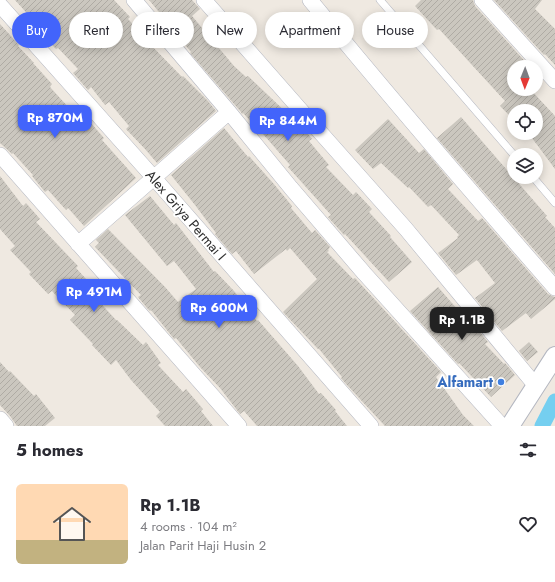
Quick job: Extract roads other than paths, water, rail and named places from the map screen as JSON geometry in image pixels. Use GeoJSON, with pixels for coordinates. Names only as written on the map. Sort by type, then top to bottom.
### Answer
{"type":"FeatureCollection","features":[{"type":"Feature","properties":{"kind":"street"},"geometry":{"type":"LineString","coordinates":[[134,0],[364,273],[502,426]]}},
{"type":"Feature","properties":{"kind":"street"},"geometry":{"type":"LineString","coordinates":[[204,0],[406,229],[536,386]]}},
{"type":"Feature","properties":{"kind":"street"},"geometry":{"type":"LineString","coordinates":[[310,0],[555,288]]}},
{"type":"Feature","properties":{"kind":"street"},"geometry":{"type":"LineString","coordinates":[[482,0],[555,81]]}},
{"type":"Feature","properties":{"kind":"street","name":"Alex Griya Permai I"},"geometry":{"type":"LineString","coordinates":[[0,5],[371,426]]}},
{"type":"Feature","properties":{"kind":"street"},"geometry":{"type":"LineString","coordinates":[[78,244],[229,112]]}},
{"type":"Feature","properties":{"kind":"street"},"geometry":{"type":"LineString","coordinates":[[0,156],[239,426]]}},
{"type":"Feature","properties":{"kind":"street"},"geometry":{"type":"LineString","coordinates":[[510,426],[536,386],[552,366]]}},
{"type":"Feature","properties":{"kind":"street"},"geometry":{"type":"LineString","coordinates":[[0,419],[6,426]]}},
{"type":"Feature","properties":{"kind":"lane"},"geometry":{"type":"LineString","coordinates":[[380,0],[508,148]]}},
{"type":"Feature","properties":{"kind":"lane"},"geometry":{"type":"LineString","coordinates":[[539,184],[555,203]]}},
{"type":"Feature","properties":{"kind":"waterway"},"geometry":{"type":"LineString","coordinates":[[542,426],[555,401]]}},
{"type":"Feature","properties":{"kind":"place","name":"Alfamart"},"geometry":{"type":"Point","coordinates":[501,382]}}]}
